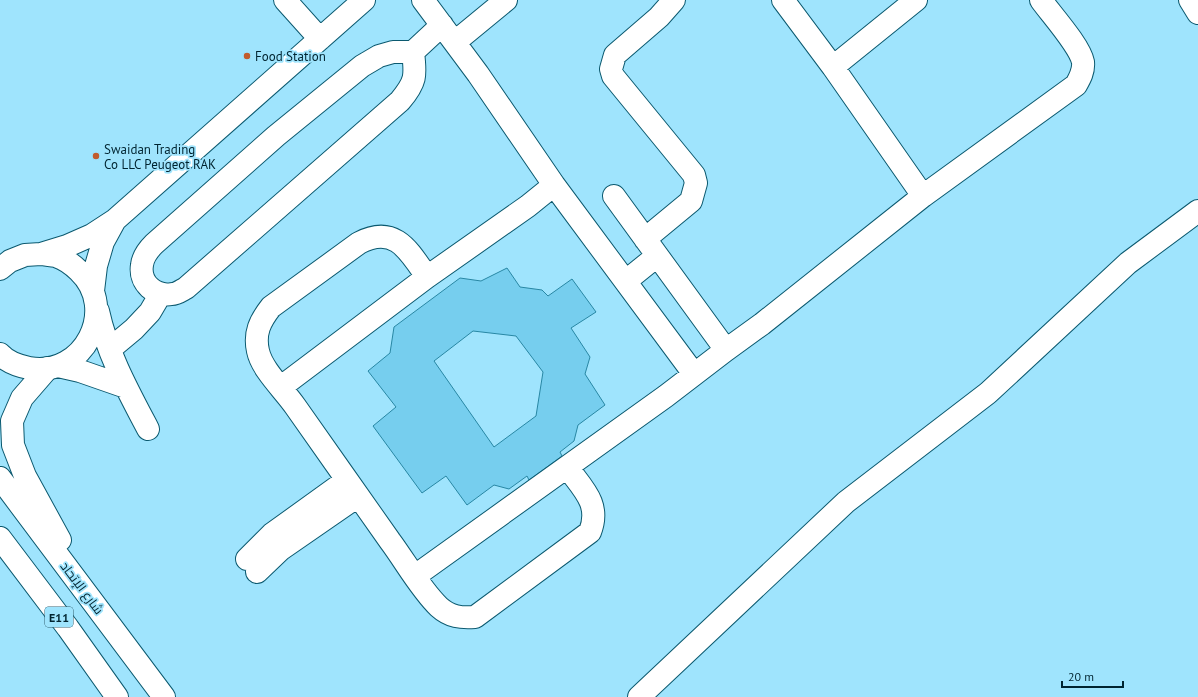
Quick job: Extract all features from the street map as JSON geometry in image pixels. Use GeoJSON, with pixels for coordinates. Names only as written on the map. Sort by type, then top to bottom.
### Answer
{"type":"FeatureCollection","features":[{"type":"Feature","properties":{"kind":"main road"},"geometry":{"type":"LineString","coordinates":[[286,0],[320,39]]}},
{"type":"Feature","properties":{"kind":"main road"},"geometry":{"type":"LineString","coordinates":[[41,254],[67,246],[92,235],[115,220],[364,0]]}},
{"type":"Feature","properties":{"kind":"main road"},"geometry":{"type":"LineString","coordinates":[[423,0],[455,42],[554,185],[626,280],[694,374]]}},
{"type":"Feature","properties":{"kind":"main road"},"geometry":{"type":"LineString","coordinates":[[455,42],[506,0]]}},
{"type":"Feature","properties":{"kind":"main road"},"geometry":{"type":"LineString","coordinates":[[626,280],[651,247],[691,201],[696,183],[694,175],[613,76],[611,69],[615,55],[659,17],[674,0]]}},
{"type":"Feature","properties":{"kind":"main road"},"geometry":{"type":"LineString","coordinates":[[783,0],[833,67],[923,196]]}},
{"type":"Feature","properties":{"kind":"main road"},"geometry":{"type":"LineString","coordinates":[[833,67],[916,0]]}},
{"type":"Feature","properties":{"kind":"main road"},"geometry":{"type":"LineString","coordinates":[[415,576],[568,467],[762,324],[923,196],[1076,85],[1082,76],[1083,61],[1074,43],[1041,0]]}},
{"type":"Feature","properties":{"kind":"main road"},"geometry":{"type":"LineString","coordinates":[[1190,0],[1198,13]]}},
{"type":"Feature","properties":{"kind":"main road"},"geometry":{"type":"LineString","coordinates":[[413,52],[416,72],[409,90],[400,101],[186,288],[173,294],[160,294],[151,290],[144,282],[141,274],[145,254],[154,244],[276,136],[362,66],[379,56],[393,52],[413,52],[442,25]]}},
{"type":"Feature","properties":{"kind":"main road"},"geometry":{"type":"LineString","coordinates":[[281,387],[427,277],[528,206],[554,185]]}},
{"type":"Feature","properties":{"kind":"main road"},"geometry":{"type":"LineString","coordinates":[[614,196],[726,350]]}},
{"type":"Feature","properties":{"kind":"main road"},"geometry":{"type":"LineString","coordinates":[[639,697],[846,502],[988,393],[1128,264],[1198,211]]}},
{"type":"Feature","properties":{"kind":"main road"},"geometry":{"type":"LineString","coordinates":[[0,354],[20,366],[39,370],[53,367],[75,357],[88,342],[95,326],[98,260],[103,242],[115,220]]}},
{"type":"Feature","properties":{"kind":"main road"},"geometry":{"type":"LineString","coordinates":[[427,277],[406,247],[395,240],[386,237],[368,238],[271,307],[262,318],[256,341],[262,362],[415,576],[439,607],[448,614],[461,618],[475,617],[590,532],[594,522],[594,509],[587,494],[568,467]]}},
{"type":"Feature","properties":{"kind":"main road"},"geometry":{"type":"LineString","coordinates":[[0,269],[10,261],[25,255],[41,254],[57,256],[72,264],[84,276],[95,300],[102,329],[110,349],[126,387],[148,429]]}},
{"type":"Feature","properties":{"kind":"main road"},"geometry":{"type":"LineString","coordinates":[[110,349],[134,329],[150,312],[160,294]]}},
{"type":"Feature","properties":{"kind":"main road"},"geometry":{"type":"LineString","coordinates":[[53,367],[80,371],[126,387]]}},
{"type":"Feature","properties":{"kind":"main road"},"geometry":{"type":"LineString","coordinates":[[53,367],[22,398],[12,421],[13,445],[26,476],[94,603]]}},
{"type":"Feature","properties":{"kind":"main road","name":"شارع الإتحاد"},"geometry":{"type":"LineString","coordinates":[[0,478],[164,697]]}},
{"type":"Feature","properties":{"kind":"main road"},"geometry":{"type":"LineString","coordinates":[[252,566],[280,550],[352,488]]}},
{"type":"Feature","properties":{"kind":"main road","name":"E11"},"geometry":{"type":"LineString","coordinates":[[0,538],[68,628],[117,697]]}},
{"type":"Feature","properties":{"kind":"building"},"geometry":{"type":"Polygon","coordinates":[[[507,268],[520,287],[542,290],[548,296],[572,279],[596,312],[571,328],[590,357],[585,374],[605,405],[578,425],[574,441],[560,452],[562,456],[529,480],[527,476],[509,489],[494,485],[467,505],[446,476],[422,493],[373,426],[396,407],[368,371],[390,353],[394,327],[460,278],[481,281],[507,268]],[[473,331],[434,361],[494,447],[536,416],[543,372],[516,336],[473,331]]]}},
{"type":"Feature","properties":{"kind":"place","name":"Food Station"},"geometry":{"type":"Point","coordinates":[247,56]}},
{"type":"Feature","properties":{"kind":"place","name":"Swaidan Trading Co LLC Peugeot RAK"},"geometry":{"type":"Point","coordinates":[96,156]}}]}
